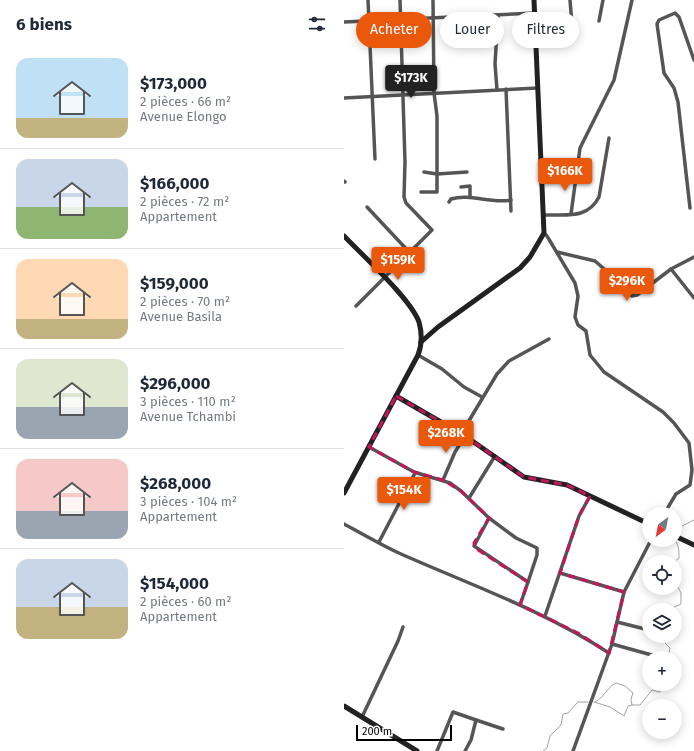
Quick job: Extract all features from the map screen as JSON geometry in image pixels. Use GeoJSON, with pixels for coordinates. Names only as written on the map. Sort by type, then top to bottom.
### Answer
{"type":"FeatureCollection","features":[{"type":"Feature","properties":{"kind":"street"},"geometry":{"type":"LineString","coordinates":[[368,0],[369,12]]}},
{"type":"Feature","properties":{"kind":"street"},"geometry":{"type":"LineString","coordinates":[[400,0],[401,12]]}},
{"type":"Feature","properties":{"kind":"street"},"geometry":{"type":"LineString","coordinates":[[421,192],[437,192],[437,116],[434,93],[433,0]]}},
{"type":"Feature","properties":{"kind":"street"},"geometry":{"type":"LineString","coordinates":[[534,0],[535,12]]}},
{"type":"Feature","properties":{"kind":"street"},"geometry":{"type":"LineString","coordinates":[[570,0],[571,12]]}},
{"type":"Feature","properties":{"kind":"street"},"geometry":{"type":"LineString","coordinates":[[599,21],[603,0]]}},
{"type":"Feature","properties":{"kind":"street"},"geometry":{"type":"LineString","coordinates":[[571,214],[580,151],[614,80],[632,0]]}},
{"type":"Feature","properties":{"kind":"street"},"geometry":{"type":"LineString","coordinates":[[690,208],[678,102],[674,88],[664,73],[657,24],[659,20],[675,13],[679,17],[694,60]]}},
{"type":"Feature","properties":{"kind":"street"},"geometry":{"type":"LineString","coordinates":[[433,18],[440,18]]}},
{"type":"Feature","properties":{"kind":"street"},"geometry":{"type":"LineString","coordinates":[[344,22],[356,22]]}},
{"type":"Feature","properties":{"kind":"street"},"geometry":{"type":"LineString","coordinates":[[370,48],[375,159]]}},
{"type":"Feature","properties":{"kind":"street"},"geometry":{"type":"LineString","coordinates":[[356,306],[411,254],[432,230],[406,203],[404,197],[404,94],[402,48]]}},
{"type":"Feature","properties":{"kind":"street"},"geometry":{"type":"LineString","coordinates":[[495,48],[494,64],[497,90]]}},
{"type":"Feature","properties":{"kind":"street"},"geometry":{"type":"LineString","coordinates":[[536,48],[544,233],[576,284],[578,296],[575,316],[578,325],[586,330],[591,356],[605,374],[662,411],[674,423],[689,443],[693,473],[690,485],[676,494],[668,507]]}},
{"type":"Feature","properties":{"kind":"street"},"geometry":{"type":"LineString","coordinates":[[344,98],[538,88]]}},
{"type":"Feature","properties":{"kind":"street"},"geometry":{"type":"LineString","coordinates":[[506,89],[511,211]]}},
{"type":"Feature","properties":{"kind":"street"},"geometry":{"type":"LineString","coordinates":[[543,215],[578,215],[588,211],[595,204],[599,197],[609,138]]}},
{"type":"Feature","properties":{"kind":"street"},"geometry":{"type":"LineString","coordinates":[[424,172],[437,174],[467,172]]}},
{"type":"Feature","properties":{"kind":"street"},"geometry":{"type":"LineString","coordinates":[[461,187],[470,186],[470,197]]}},
{"type":"Feature","properties":{"kind":"street"},"geometry":{"type":"LineString","coordinates":[[448,202],[454,198],[470,197],[496,201],[511,200]]}},
{"type":"Feature","properties":{"kind":"street"},"geometry":{"type":"LineString","coordinates":[[367,207],[411,254]]}},
{"type":"Feature","properties":{"kind":"street"},"geometry":{"type":"LineString","coordinates":[[421,342],[438,327],[520,268],[530,257],[544,233]]}},
{"type":"Feature","properties":{"kind":"street"},"geometry":{"type":"LineString","coordinates":[[344,236],[414,312],[420,328],[421,342],[418,355],[344,493]]}},
{"type":"Feature","properties":{"kind":"street"},"geometry":{"type":"LineString","coordinates":[[556,252],[595,261],[619,282],[632,296],[637,295],[671,270],[694,257]]}},
{"type":"Feature","properties":{"kind":"street"},"geometry":{"type":"LineString","coordinates":[[671,270],[694,298]]}},
{"type":"Feature","properties":{"kind":"street"},"geometry":{"type":"LineString","coordinates":[[443,480],[482,397],[497,374],[509,362],[549,339]]}},
{"type":"Feature","properties":{"kind":"street"},"geometry":{"type":"LineString","coordinates":[[418,355],[442,369],[464,387],[482,397]]}},
{"type":"Feature","properties":{"kind":"street"},"geometry":{"type":"LineString","coordinates":[[396,396],[463,435],[524,477],[567,485],[642,521]]}},
{"type":"Feature","properties":{"kind":"street"},"geometry":{"type":"LineString","coordinates":[[369,447],[414,472],[443,480],[461,490],[489,518],[516,538],[537,548],[537,555],[520,605]]}},
{"type":"Feature","properties":{"kind":"street"},"geometry":{"type":"LineString","coordinates":[[469,498],[495,456]]}},
{"type":"Feature","properties":{"kind":"street"},"geometry":{"type":"LineString","coordinates":[[379,542],[415,473]]}},
{"type":"Feature","properties":{"kind":"street"},"geometry":{"type":"LineString","coordinates":[[545,616],[579,516],[590,496]]}},
{"type":"Feature","properties":{"kind":"street"},"geometry":{"type":"LineString","coordinates":[[489,518],[474,543],[476,548],[528,582]]}},
{"type":"Feature","properties":{"kind":"street"},"geometry":{"type":"LineString","coordinates":[[344,524],[401,554],[545,616],[578,633],[609,653]]}},
{"type":"Feature","properties":{"kind":"street"},"geometry":{"type":"LineString","coordinates":[[682,539],[694,545]]}},
{"type":"Feature","properties":{"kind":"street"},"geometry":{"type":"LineString","coordinates":[[573,751],[612,644],[624,592],[647,547]]}},
{"type":"Feature","properties":{"kind":"street"},"geometry":{"type":"LineString","coordinates":[[560,573],[624,592]]}},
{"type":"Feature","properties":{"kind":"street"},"geometry":{"type":"LineString","coordinates":[[617,622],[642,628]]}},
{"type":"Feature","properties":{"kind":"street"},"geometry":{"type":"LineString","coordinates":[[362,717],[398,641],[403,627]]}},
{"type":"Feature","properties":{"kind":"street"},"geometry":{"type":"LineString","coordinates":[[612,644],[642,652]]}},
{"type":"Feature","properties":{"kind":"street"},"geometry":{"type":"LineString","coordinates":[[344,706],[417,751]]}},
{"type":"Feature","properties":{"kind":"street"},"geometry":{"type":"LineString","coordinates":[[436,751],[452,712],[503,729]]}},
{"type":"Feature","properties":{"kind":"street"},"geometry":{"type":"LineString","coordinates":[[466,751],[471,740],[476,720]]}},
{"type":"Feature","properties":{"kind":"highlighted area"},"geometry":{"type":"Polygon","coordinates":[[[396,396],[465,436],[524,477],[567,485],[590,496],[579,516],[560,573],[624,592],[609,653],[578,633],[520,605],[528,582],[475,548],[474,543],[489,518],[461,491],[443,480],[414,472],[369,447],[396,396]]]}},
{"type":"Feature","properties":{"kind":"waterway"},"geometry":{"type":"LineString","coordinates":[[682,526],[694,520]]}},
{"type":"Feature","properties":{"kind":"waterway"},"geometry":{"type":"LineString","coordinates":[[678,547],[679,555]]}},
{"type":"Feature","properties":{"kind":"waterway"},"geometry":{"type":"LineString","coordinates":[[681,595],[681,603]]}},
{"type":"Feature","properties":{"kind":"waterway"},"geometry":{"type":"LineString","coordinates":[[665,643],[670,648],[669,651]]}},
{"type":"Feature","properties":{"kind":"waterway"},"geometry":{"type":"LineString","coordinates":[[595,702],[616,683],[625,686],[633,693],[631,699],[632,705],[640,705],[651,691]]}},
{"type":"Feature","properties":{"kind":"waterway"},"geometry":{"type":"LineString","coordinates":[[656,691],[661,691]]}},
{"type":"Feature","properties":{"kind":"waterway"},"geometry":{"type":"LineString","coordinates":[[543,751],[547,748],[550,736],[561,725],[563,714],[568,713],[578,702],[588,702]]}},
{"type":"Feature","properties":{"kind":"waterway"},"geometry":{"type":"LineString","coordinates":[[594,702],[610,707],[624,716],[628,706],[632,705]]}}]}
